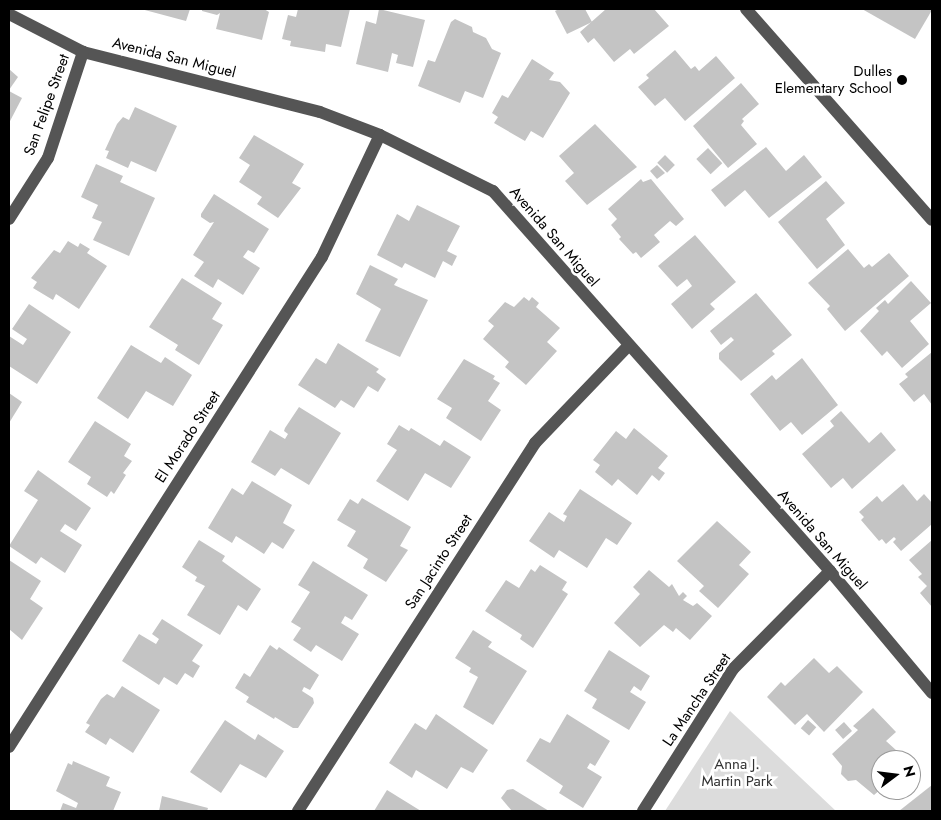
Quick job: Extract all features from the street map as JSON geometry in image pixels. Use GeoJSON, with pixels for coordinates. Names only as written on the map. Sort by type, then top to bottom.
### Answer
{"type":"FeatureCollection","features":[{"type":"Feature","properties":{"kind":"street"},"geometry":{"type":"LineString","coordinates":[[746,9],[932,220]]}},
{"type":"Feature","properties":{"kind":"street","name":"Avenida San Miguel"},"geometry":{"type":"LineString","coordinates":[[9,14],[83,52],[320,112],[380,135],[493,191],[628,346],[830,571],[932,693]]}},
{"type":"Feature","properties":{"kind":"street","name":"San Felipe Street"},"geometry":{"type":"LineString","coordinates":[[9,220],[48,158],[83,52]]}},
{"type":"Feature","properties":{"kind":"street","name":"El Morado Street"},"geometry":{"type":"LineString","coordinates":[[9,747],[322,258],[380,135]]}},
{"type":"Feature","properties":{"kind":"street","name":"San Jacinto Street"},"geometry":{"type":"LineString","coordinates":[[298,811],[535,443],[628,346]]}},
{"type":"Feature","properties":{"kind":"street","name":"La Mancha Street"},"geometry":{"type":"LineString","coordinates":[[643,811],[734,669],[830,571]]}},
{"type":"Feature","properties":{"kind":"green space","name":"Anna J. Martin Park"},"geometry":{"type":"Polygon","coordinates":[[[730,711],[836,811],[665,811],[730,711]]]}},
{"type":"Feature","properties":{"kind":"building"},"geometry":{"type":"Polygon","coordinates":[[[141,9],[190,9],[186,21],[141,9]]]}},
{"type":"Feature","properties":{"kind":"building"},"geometry":{"type":"Polygon","coordinates":[[[202,9],[264,9],[269,12],[262,40],[216,29],[220,13],[217,15],[202,11],[202,9]]]}},
{"type":"Feature","properties":{"kind":"building"},"geometry":{"type":"Polygon","coordinates":[[[298,9],[350,9],[341,47],[326,44],[325,52],[290,46],[291,41],[282,39],[288,15],[296,17],[298,9]]]}},
{"type":"Feature","properties":{"kind":"building"},"geometry":{"type":"Polygon","coordinates":[[[379,9],[425,20],[413,67],[396,63],[398,55],[392,53],[388,72],[356,64],[366,21],[376,24],[379,9]]]}},
{"type":"Feature","properties":{"kind":"building"},"geometry":{"type":"Polygon","coordinates":[[[559,9],[585,9],[592,22],[567,34],[555,11],[559,9]]]}},
{"type":"Feature","properties":{"kind":"building"},"geometry":{"type":"Polygon","coordinates":[[[606,9],[654,9],[669,26],[634,54],[630,49],[614,62],[594,38],[588,43],[580,32],[606,9]]]}},
{"type":"Feature","properties":{"kind":"building"},"geometry":{"type":"Polygon","coordinates":[[[862,9],[932,9],[932,10],[915,39],[862,9]]]}},
{"type":"Feature","properties":{"kind":"building"},"geometry":{"type":"Polygon","coordinates":[[[455,19],[472,27],[473,32],[486,38],[492,49],[501,53],[483,98],[465,91],[460,103],[418,86],[428,60],[435,62],[451,22],[455,19]]]}},
{"type":"Feature","properties":{"kind":"building"},"geometry":{"type":"Polygon","coordinates":[[[675,50],[691,69],[695,66],[699,71],[716,56],[735,78],[685,121],[665,98],[655,106],[638,87],[649,78],[646,75],[675,50]]]}},
{"type":"Feature","properties":{"kind":"building"},"geometry":{"type":"Polygon","coordinates":[[[532,59],[554,73],[549,80],[560,82],[570,93],[543,138],[531,131],[525,141],[494,123],[498,117],[492,113],[502,95],[508,98],[532,59]]]}},
{"type":"Feature","properties":{"kind":"building"},"geometry":{"type":"Polygon","coordinates":[[[9,69],[18,77],[9,90],[9,69]]]}},
{"type":"Feature","properties":{"kind":"building"},"geometry":{"type":"Polygon","coordinates":[[[741,83],[759,104],[742,119],[744,121],[741,125],[757,144],[728,168],[693,126],[741,83]]]}},
{"type":"Feature","properties":{"kind":"building"},"geometry":{"type":"Polygon","coordinates":[[[9,91],[22,98],[9,123],[9,91]]]}},
{"type":"Feature","properties":{"kind":"building"},"geometry":{"type":"Polygon","coordinates":[[[135,107],[177,126],[156,172],[131,161],[128,168],[106,158],[109,151],[105,150],[117,124],[123,117],[129,120],[135,107]]]}},
{"type":"Feature","properties":{"kind":"building"},"geometry":{"type":"Polygon","coordinates":[[[595,124],[637,167],[587,205],[565,181],[574,173],[559,156],[595,124]]]}},
{"type":"Feature","properties":{"kind":"building"},"geometry":{"type":"Polygon","coordinates":[[[254,135],[304,164],[292,183],[301,188],[278,218],[257,204],[262,197],[239,182],[250,165],[239,158],[254,135]]]}},
{"type":"Feature","properties":{"kind":"building"},"geometry":{"type":"Polygon","coordinates":[[[766,147],[786,171],[804,155],[822,177],[769,218],[745,190],[725,207],[711,190],[766,147]]]}},
{"type":"Feature","properties":{"kind":"building"},"geometry":{"type":"Polygon","coordinates":[[[708,148],[722,163],[711,174],[696,159],[708,148]]]}},
{"type":"Feature","properties":{"kind":"building"},"geometry":{"type":"Polygon","coordinates":[[[665,155],[675,165],[667,173],[657,163],[665,155]]]}},
{"type":"Feature","properties":{"kind":"building"},"geometry":{"type":"Polygon","coordinates":[[[96,164],[123,176],[120,182],[155,198],[129,256],[93,240],[102,222],[92,218],[98,205],[81,197],[96,164]]]}},
{"type":"Feature","properties":{"kind":"building"},"geometry":{"type":"Polygon","coordinates":[[[657,165],[665,173],[657,179],[650,171],[657,165]]]}},
{"type":"Feature","properties":{"kind":"building"},"geometry":{"type":"Polygon","coordinates":[[[641,179],[643,182],[651,179],[684,219],[676,226],[670,221],[654,235],[660,242],[641,258],[636,252],[633,254],[619,239],[621,237],[611,225],[617,219],[608,209],[641,179]]]}},
{"type":"Feature","properties":{"kind":"building"},"geometry":{"type":"Polygon","coordinates":[[[826,181],[845,203],[826,219],[845,245],[817,269],[778,222],[826,181]]]}},
{"type":"Feature","properties":{"kind":"building"},"geometry":{"type":"Polygon","coordinates":[[[214,194],[269,229],[254,253],[248,250],[243,257],[260,268],[243,295],[218,279],[213,288],[194,276],[204,262],[193,255],[214,222],[210,223],[201,217],[201,214],[214,194]]]}},
{"type":"Feature","properties":{"kind":"building"},"geometry":{"type":"Polygon","coordinates":[[[417,205],[460,226],[447,251],[457,256],[452,266],[443,261],[435,278],[405,263],[402,268],[377,255],[397,214],[409,221],[417,205]]]}},
{"type":"Feature","properties":{"kind":"building"},"geometry":{"type":"Polygon","coordinates":[[[695,235],[736,282],[710,304],[715,309],[692,329],[671,304],[692,286],[687,279],[677,287],[658,266],[695,235]]]}},
{"type":"Feature","properties":{"kind":"building"},"geometry":{"type":"Polygon","coordinates":[[[68,241],[78,247],[80,243],[90,249],[87,253],[107,266],[79,309],[56,294],[53,300],[33,288],[37,282],[31,278],[54,250],[60,253],[68,241]]]}},
{"type":"Feature","properties":{"kind":"building"},"geometry":{"type":"Polygon","coordinates":[[[848,249],[864,268],[869,264],[872,267],[889,253],[909,276],[845,331],[827,309],[830,306],[808,283],[848,249]]]}},
{"type":"Feature","properties":{"kind":"building"},"geometry":{"type":"Polygon","coordinates":[[[370,265],[398,279],[394,285],[428,300],[400,357],[365,341],[381,309],[356,294],[370,265]]]}},
{"type":"Feature","properties":{"kind":"building"},"geometry":{"type":"Polygon","coordinates":[[[182,278],[222,303],[212,319],[223,325],[199,365],[175,350],[178,345],[149,327],[182,278]]]}},
{"type":"Feature","properties":{"kind":"building"},"geometry":{"type":"Polygon","coordinates":[[[911,281],[931,303],[910,321],[929,344],[902,368],[887,351],[882,356],[860,331],[879,311],[876,308],[885,300],[888,304],[911,281]]]}},
{"type":"Feature","properties":{"kind":"building"},"geometry":{"type":"Polygon","coordinates":[[[756,293],[792,335],[772,351],[775,354],[741,381],[719,359],[719,353],[734,340],[731,337],[721,345],[710,331],[756,293]]]}},
{"type":"Feature","properties":{"kind":"building"},"geometry":{"type":"Polygon","coordinates":[[[524,297],[529,301],[532,297],[539,303],[536,307],[560,328],[547,342],[557,351],[526,385],[505,367],[509,362],[483,339],[494,326],[488,321],[505,302],[514,307],[524,297]]]}},
{"type":"Feature","properties":{"kind":"building"},"geometry":{"type":"Polygon","coordinates":[[[29,304],[71,332],[37,384],[9,366],[9,336],[23,345],[27,339],[12,329],[29,304]]]}},
{"type":"Feature","properties":{"kind":"building"},"geometry":{"type":"Polygon","coordinates":[[[338,343],[379,369],[376,372],[386,379],[378,392],[368,386],[354,408],[341,400],[335,408],[298,385],[316,358],[326,364],[338,343]]]}},
{"type":"Feature","properties":{"kind":"building"},"geometry":{"type":"Polygon","coordinates":[[[131,345],[161,363],[165,357],[192,375],[173,406],[146,391],[128,419],[97,398],[131,345]]]}},
{"type":"Feature","properties":{"kind":"building"},"geometry":{"type":"Polygon","coordinates":[[[932,352],[932,405],[924,394],[914,402],[899,384],[908,377],[905,374],[932,352]]]}},
{"type":"Feature","properties":{"kind":"building"},"geometry":{"type":"Polygon","coordinates":[[[802,358],[838,405],[802,435],[791,422],[780,431],[750,394],[772,375],[776,380],[802,358]]]}},
{"type":"Feature","properties":{"kind":"building"},"geometry":{"type":"Polygon","coordinates":[[[464,359],[495,376],[493,379],[500,383],[488,401],[501,410],[481,441],[446,418],[452,408],[437,399],[464,359]]]}},
{"type":"Feature","properties":{"kind":"building"},"geometry":{"type":"Polygon","coordinates":[[[9,393],[22,402],[9,423],[9,393]]]}},
{"type":"Feature","properties":{"kind":"building"},"geometry":{"type":"Polygon","coordinates":[[[299,407],[341,433],[309,485],[281,468],[275,476],[251,462],[270,430],[285,439],[288,434],[284,431],[285,428],[299,407]]]}},
{"type":"Feature","properties":{"kind":"building"},"geometry":{"type":"Polygon","coordinates":[[[841,411],[869,443],[881,432],[896,450],[852,489],[843,478],[831,488],[802,454],[834,426],[830,421],[841,411]]]}},
{"type":"Feature","properties":{"kind":"building"},"geometry":{"type":"Polygon","coordinates":[[[95,421],[131,444],[124,456],[132,461],[123,473],[126,475],[114,494],[111,491],[107,497],[87,484],[91,477],[68,462],[95,421]]]}},
{"type":"Feature","properties":{"kind":"building"},"geometry":{"type":"Polygon","coordinates":[[[399,425],[409,431],[411,428],[440,446],[444,440],[471,457],[451,488],[425,473],[408,501],[376,481],[397,450],[387,444],[399,425]]]}},
{"type":"Feature","properties":{"kind":"building"},"geometry":{"type":"Polygon","coordinates":[[[634,428],[668,456],[658,468],[665,473],[659,481],[652,475],[637,495],[618,479],[612,486],[595,472],[600,465],[593,460],[616,431],[626,439],[634,428]]]}},
{"type":"Feature","properties":{"kind":"building"},"geometry":{"type":"Polygon","coordinates":[[[38,470],[91,508],[76,531],[65,524],[60,531],[82,545],[65,573],[41,557],[36,564],[9,546],[38,500],[24,491],[38,470]]]}},
{"type":"Feature","properties":{"kind":"building"},"geometry":{"type":"Polygon","coordinates":[[[252,481],[292,505],[283,523],[295,530],[283,549],[272,542],[264,554],[236,536],[232,543],[208,528],[232,488],[243,495],[252,481]]]}},
{"type":"Feature","properties":{"kind":"building"},"geometry":{"type":"Polygon","coordinates":[[[903,484],[917,501],[924,494],[932,503],[932,524],[901,551],[893,542],[896,539],[894,537],[886,544],[882,539],[879,541],[861,520],[864,517],[859,512],[877,496],[882,502],[903,484]]]}},
{"type":"Feature","properties":{"kind":"building"},"geometry":{"type":"Polygon","coordinates":[[[580,489],[632,523],[617,545],[606,538],[587,568],[559,550],[554,558],[529,541],[549,512],[564,522],[567,516],[563,514],[580,489]]]}},
{"type":"Feature","properties":{"kind":"building"},"geometry":{"type":"Polygon","coordinates":[[[362,498],[411,527],[400,546],[408,550],[386,582],[363,568],[368,559],[347,546],[356,531],[337,520],[350,499],[358,504],[362,498]]]}},
{"type":"Feature","properties":{"kind":"building"},"geometry":{"type":"Polygon","coordinates":[[[717,521],[751,552],[739,565],[749,574],[718,608],[699,591],[704,586],[677,561],[717,521]]]}},
{"type":"Feature","properties":{"kind":"building"},"geometry":{"type":"Polygon","coordinates":[[[199,540],[225,556],[222,561],[261,589],[247,611],[238,605],[220,635],[187,615],[205,586],[195,581],[197,577],[182,567],[199,540]]]}},
{"type":"Feature","properties":{"kind":"building"},"geometry":{"type":"Polygon","coordinates":[[[932,540],[932,607],[920,593],[927,586],[918,577],[922,574],[909,560],[932,540]]]}},
{"type":"Feature","properties":{"kind":"building"},"geometry":{"type":"Polygon","coordinates":[[[9,560],[41,581],[30,599],[43,608],[22,640],[9,629],[9,560]]]}},
{"type":"Feature","properties":{"kind":"building"},"geometry":{"type":"Polygon","coordinates":[[[313,561],[368,595],[352,620],[345,616],[341,623],[359,634],[342,661],[316,645],[311,652],[293,640],[301,628],[291,622],[310,592],[298,585],[313,561]]]}},
{"type":"Feature","properties":{"kind":"building"},"geometry":{"type":"Polygon","coordinates":[[[540,565],[567,582],[562,590],[568,594],[533,648],[520,639],[522,635],[485,611],[506,580],[519,588],[531,569],[535,572],[540,565]]]}},
{"type":"Feature","properties":{"kind":"building"},"geometry":{"type":"Polygon","coordinates":[[[649,570],[669,587],[672,584],[679,596],[683,592],[687,596],[683,600],[693,606],[697,603],[712,616],[690,640],[676,628],[673,632],[664,625],[640,647],[614,623],[640,594],[633,587],[649,570]]]}},
{"type":"Feature","properties":{"kind":"building"},"geometry":{"type":"Polygon","coordinates":[[[162,619],[203,645],[192,661],[200,666],[193,678],[185,673],[177,685],[164,677],[159,685],[122,661],[139,634],[156,644],[159,639],[152,634],[162,619]]]}},
{"type":"Feature","properties":{"kind":"building"},"geometry":{"type":"Polygon","coordinates":[[[473,630],[492,642],[488,647],[527,671],[493,725],[463,707],[478,677],[469,672],[471,668],[455,658],[473,630]]]}},
{"type":"Feature","properties":{"kind":"building"},"geometry":{"type":"Polygon","coordinates":[[[270,645],[277,650],[279,647],[319,675],[310,690],[304,687],[302,691],[313,698],[314,703],[298,728],[293,728],[275,717],[274,719],[246,702],[249,697],[235,688],[244,673],[250,677],[270,645]]]}},
{"type":"Feature","properties":{"kind":"building"},"geometry":{"type":"Polygon","coordinates":[[[609,650],[650,676],[641,691],[634,686],[630,692],[646,702],[629,730],[592,708],[597,699],[584,691],[609,650]]]}},
{"type":"Feature","properties":{"kind":"building"},"geometry":{"type":"Polygon","coordinates":[[[814,658],[829,673],[837,666],[863,692],[824,732],[807,714],[795,725],[767,697],[781,682],[785,686],[814,658]]]}},
{"type":"Feature","properties":{"kind":"building"},"geometry":{"type":"Polygon","coordinates":[[[122,686],[160,710],[133,753],[110,738],[106,745],[85,732],[90,725],[86,723],[101,699],[107,694],[114,698],[122,686]]]}},
{"type":"Feature","properties":{"kind":"building"},"geometry":{"type":"Polygon","coordinates":[[[873,708],[896,732],[886,741],[896,750],[871,750],[871,792],[856,780],[848,781],[841,774],[842,766],[832,754],[858,730],[853,726],[873,708]]]}},
{"type":"Feature","properties":{"kind":"building"},"geometry":{"type":"Polygon","coordinates":[[[436,714],[488,750],[473,773],[461,767],[447,789],[416,770],[412,778],[389,763],[415,723],[426,730],[436,714]]]}},
{"type":"Feature","properties":{"kind":"building"},"geometry":{"type":"Polygon","coordinates":[[[567,714],[610,741],[595,766],[590,763],[587,768],[602,777],[583,808],[559,793],[563,786],[526,761],[540,738],[550,743],[567,714]]]}},
{"type":"Feature","properties":{"kind":"building"},"geometry":{"type":"Polygon","coordinates":[[[225,720],[255,740],[258,734],[284,751],[266,778],[240,764],[221,793],[190,772],[225,720]]]}},
{"type":"Feature","properties":{"kind":"building"},"geometry":{"type":"Polygon","coordinates":[[[808,720],[816,727],[809,736],[801,728],[808,720]]]}},
{"type":"Feature","properties":{"kind":"building"},"geometry":{"type":"Polygon","coordinates":[[[844,722],[852,731],[843,739],[835,730],[844,722]]]}},
{"type":"Feature","properties":{"kind":"building"},"geometry":{"type":"Polygon","coordinates":[[[73,761],[110,777],[106,786],[121,792],[113,811],[60,811],[63,803],[76,808],[78,803],[56,791],[68,763],[72,765],[73,761]]]}},
{"type":"Feature","properties":{"kind":"building"},"geometry":{"type":"Polygon","coordinates":[[[932,785],[932,811],[899,811],[913,800],[921,800],[921,794],[932,785]]]}},
{"type":"Feature","properties":{"kind":"building"},"geometry":{"type":"Polygon","coordinates":[[[513,789],[549,811],[512,811],[501,798],[507,790],[513,789]]]}},
{"type":"Feature","properties":{"kind":"building"},"geometry":{"type":"Polygon","coordinates":[[[387,790],[421,811],[374,811],[387,790]]]}},
{"type":"Feature","properties":{"kind":"building"},"geometry":{"type":"Polygon","coordinates":[[[162,796],[208,808],[207,811],[159,811],[162,796]]]}},
{"type":"Feature","properties":{"kind":"place","name":"Dulles Elementary School"},"geometry":{"type":"Point","coordinates":[902,80]}}]}
